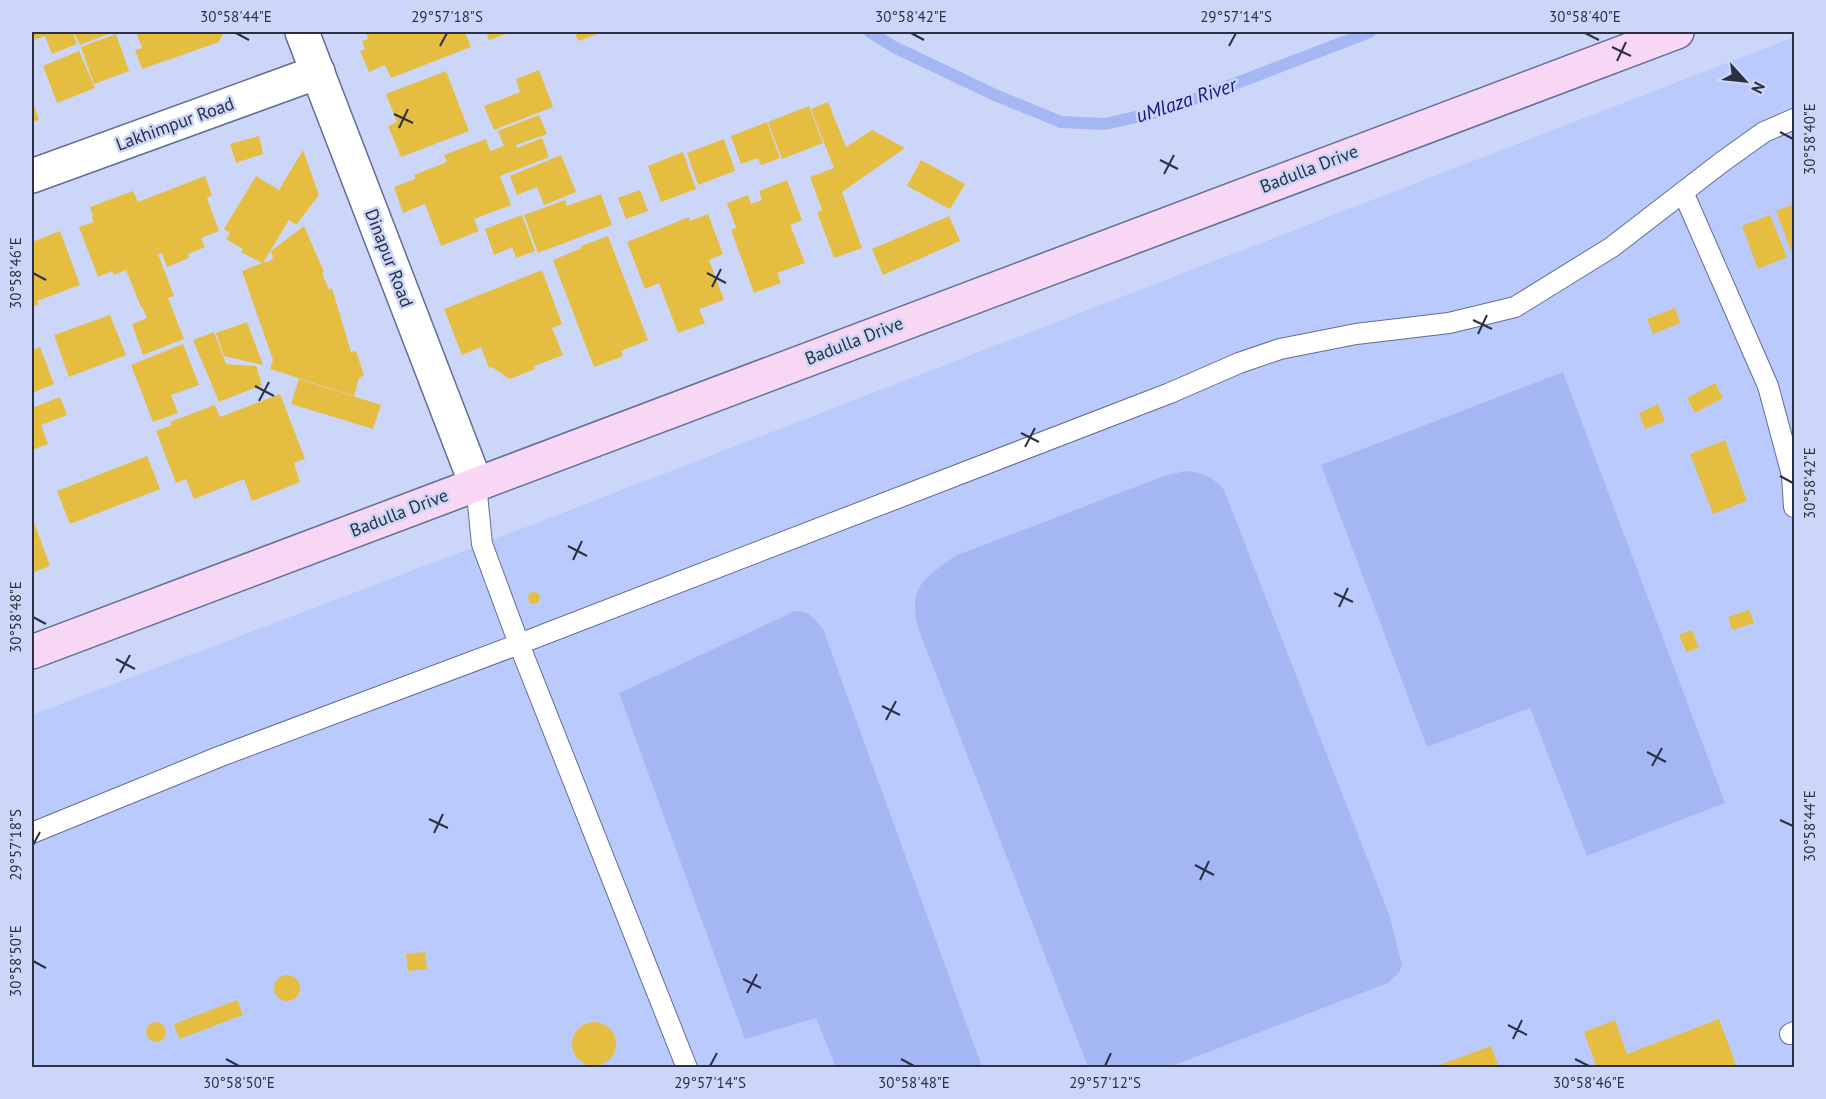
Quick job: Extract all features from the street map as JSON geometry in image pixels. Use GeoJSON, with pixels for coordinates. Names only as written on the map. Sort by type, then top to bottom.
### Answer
{"type":"FeatureCollection","features":[{"type":"Feature","properties":{"kind":"street","name":"Dinapur Road"},"geometry":{"type":"LineString","coordinates":[[302,32],[476,484]]}},
{"type":"Feature","properties":{"kind":"street","name":"Badulla Drive"},"geometry":{"type":"LineString","coordinates":[[32,652],[1677,32]]}},
{"type":"Feature","properties":{"kind":"street","name":"Lakhimpur Road"},"geometry":{"type":"LineString","coordinates":[[32,176],[318,72]]}},
{"type":"Feature","properties":{"kind":"lane"},"geometry":{"type":"LineString","coordinates":[[32,833],[221,756],[519,644],[1159,397],[1239,363],[1291,347],[1356,334],[1449,322],[1515,307],[1612,247],[1764,132],[1794,119]]}},
{"type":"Feature","properties":{"kind":"lane"},"geometry":{"type":"LineString","coordinates":[[1683,192],[1767,386],[1792,475],[1794,507]]}},
{"type":"Feature","properties":{"kind":"lane"},"geometry":{"type":"LineString","coordinates":[[476,484],[482,544],[519,644],[687,1068]]}},
{"type":"Feature","properties":{"kind":"shaded area"},"geometry":{"type":"Polygon","coordinates":[[[1794,37],[1794,1067],[32,1068],[32,715],[482,544],[1794,37]]]}},
{"type":"Feature","properties":{"kind":"shaded area"},"geometry":{"type":"Polygon","coordinates":[[[1563,372],[1725,803],[1587,856],[1530,708],[1427,747],[1321,465],[1563,372]]]}},
{"type":"Feature","properties":{"kind":"shaded area"},"geometry":{"type":"Polygon","coordinates":[[[1185,471],[1207,476],[1224,490],[1390,917],[1402,965],[1398,974],[1388,983],[1169,1067],[1088,1067],[920,633],[916,618],[916,596],[925,580],[955,556],[1164,476],[1185,471]]]}},
{"type":"Feature","properties":{"kind":"shaded area"},"geometry":{"type":"Polygon","coordinates":[[[795,611],[811,616],[823,629],[982,1067],[836,1067],[816,1018],[745,1039],[619,693],[795,611]]]}},
{"type":"Feature","properties":{"kind":"building"},"geometry":{"type":"Polygon","coordinates":[[[32,32],[73,32],[77,44],[52,54],[45,36],[35,40],[32,32]]]}},
{"type":"Feature","properties":{"kind":"building"},"geometry":{"type":"Polygon","coordinates":[[[74,32],[114,32],[80,45],[74,32]]]}},
{"type":"Feature","properties":{"kind":"building"},"geometry":{"type":"Polygon","coordinates":[[[136,32],[224,32],[219,42],[142,69],[135,50],[142,48],[136,32]]]}},
{"type":"Feature","properties":{"kind":"building"},"geometry":{"type":"Polygon","coordinates":[[[366,32],[467,32],[471,47],[391,78],[385,65],[369,72],[360,51],[365,49],[362,41],[368,39],[366,32]]]}},
{"type":"Feature","properties":{"kind":"building"},"geometry":{"type":"Polygon","coordinates":[[[486,32],[512,32],[489,40],[486,32]]]}},
{"type":"Feature","properties":{"kind":"building"},"geometry":{"type":"Polygon","coordinates":[[[575,32],[603,32],[578,41],[575,32]]]}},
{"type":"Feature","properties":{"kind":"building"},"geometry":{"type":"Polygon","coordinates":[[[116,34],[129,71],[94,84],[81,47],[116,34]]]}},
{"type":"Feature","properties":{"kind":"building"},"geometry":{"type":"Polygon","coordinates":[[[79,51],[95,88],[57,103],[43,66],[79,51]]]}},
{"type":"Feature","properties":{"kind":"building"},"geometry":{"type":"Polygon","coordinates":[[[539,70],[553,107],[494,130],[484,106],[520,92],[516,79],[539,70]]]}},
{"type":"Feature","properties":{"kind":"building"},"geometry":{"type":"Polygon","coordinates":[[[446,71],[469,131],[401,157],[388,126],[397,122],[386,94],[446,71]]]}},
{"type":"Feature","properties":{"kind":"building"},"geometry":{"type":"Polygon","coordinates":[[[32,100],[39,120],[32,122],[32,100]]]}},
{"type":"Feature","properties":{"kind":"building"},"geometry":{"type":"Polygon","coordinates":[[[828,102],[846,147],[872,130],[905,148],[842,192],[862,248],[834,258],[817,212],[822,210],[810,177],[834,168],[811,109],[828,102]]]}},
{"type":"Feature","properties":{"kind":"building"},"geometry":{"type":"Polygon","coordinates":[[[809,106],[823,143],[782,159],[768,122],[809,106]]]}},
{"type":"Feature","properties":{"kind":"building"},"geometry":{"type":"Polygon","coordinates":[[[539,115],[547,134],[516,145],[517,148],[542,138],[549,157],[500,176],[511,205],[474,219],[479,231],[441,246],[425,204],[403,213],[394,187],[415,179],[414,175],[447,162],[444,155],[486,139],[490,151],[504,146],[498,131],[539,115]]]}},
{"type":"Feature","properties":{"kind":"building"},"geometry":{"type":"Polygon","coordinates":[[[767,122],[780,158],[761,165],[758,158],[741,164],[731,136],[767,122]]]}},
{"type":"Feature","properties":{"kind":"building"},"geometry":{"type":"Polygon","coordinates":[[[259,136],[263,154],[236,163],[230,144],[259,136]]]}},
{"type":"Feature","properties":{"kind":"building"},"geometry":{"type":"Polygon","coordinates":[[[724,139],[735,171],[698,185],[687,153],[724,139]]]}},
{"type":"Feature","properties":{"kind":"building"},"geometry":{"type":"Polygon","coordinates":[[[303,150],[319,195],[296,225],[289,220],[263,263],[273,259],[271,251],[304,226],[324,272],[322,273],[329,290],[332,288],[351,352],[356,351],[364,375],[359,378],[354,396],[270,369],[273,360],[242,271],[262,263],[241,252],[243,249],[226,239],[230,233],[224,229],[256,176],[279,190],[303,150]]]}},
{"type":"Feature","properties":{"kind":"building"},"geometry":{"type":"Polygon","coordinates":[[[683,152],[696,189],[661,202],[648,166],[683,152]]]}},
{"type":"Feature","properties":{"kind":"building"},"geometry":{"type":"Polygon","coordinates":[[[561,155],[576,192],[544,205],[537,187],[517,195],[510,176],[561,155]]]}},
{"type":"Feature","properties":{"kind":"building"},"geometry":{"type":"Polygon","coordinates":[[[921,160],[965,184],[950,209],[907,186],[921,160]]]}},
{"type":"Feature","properties":{"kind":"building"},"geometry":{"type":"Polygon","coordinates":[[[205,176],[212,195],[207,198],[219,231],[201,238],[205,247],[188,254],[189,258],[167,267],[162,253],[158,254],[174,296],[168,298],[184,339],[143,355],[132,324],[147,318],[126,270],[114,275],[112,271],[98,277],[79,227],[93,222],[90,207],[133,191],[138,202],[205,176]]]}},
{"type":"Feature","properties":{"kind":"building"},"geometry":{"type":"Polygon","coordinates":[[[787,180],[802,220],[790,225],[805,263],[777,273],[781,283],[754,293],[731,230],[736,228],[727,203],[748,195],[751,204],[762,200],[759,191],[787,180]]]}},
{"type":"Feature","properties":{"kind":"building"},"geometry":{"type":"Polygon","coordinates":[[[640,190],[648,211],[626,219],[618,198],[640,190]]]}},
{"type":"Feature","properties":{"kind":"building"},"geometry":{"type":"Polygon","coordinates":[[[601,194],[612,225],[538,253],[524,215],[565,200],[567,206],[601,194]]]}},
{"type":"Feature","properties":{"kind":"building"},"geometry":{"type":"Polygon","coordinates":[[[1794,204],[1794,259],[1776,211],[1794,204]]]}},
{"type":"Feature","properties":{"kind":"building"},"geometry":{"type":"Polygon","coordinates":[[[708,214],[723,254],[709,260],[724,300],[699,309],[705,323],[678,333],[659,283],[645,289],[627,242],[689,217],[690,221],[708,214]]]}},
{"type":"Feature","properties":{"kind":"building"},"geometry":{"type":"Polygon","coordinates":[[[522,215],[535,251],[516,258],[512,247],[494,255],[485,229],[522,215]]]}},
{"type":"Feature","properties":{"kind":"building"},"geometry":{"type":"Polygon","coordinates":[[[1770,215],[1787,257],[1758,269],[1742,226],[1770,215]]]}},
{"type":"Feature","properties":{"kind":"building"},"geometry":{"type":"Polygon","coordinates":[[[949,216],[960,241],[883,275],[872,249],[949,216]]]}},
{"type":"Feature","properties":{"kind":"building"},"geometry":{"type":"Polygon","coordinates":[[[60,231],[80,285],[37,301],[39,304],[32,307],[32,242],[60,231]]]}},
{"type":"Feature","properties":{"kind":"building"},"geometry":{"type":"Polygon","coordinates":[[[608,236],[648,340],[621,351],[623,356],[594,367],[553,260],[608,236]]]}},
{"type":"Feature","properties":{"kind":"building"},"geometry":{"type":"Polygon","coordinates":[[[542,270],[562,324],[552,328],[563,355],[534,366],[535,369],[510,379],[492,367],[489,368],[481,347],[462,355],[444,309],[542,270]]]}},
{"type":"Feature","properties":{"kind":"building"},"geometry":{"type":"Polygon","coordinates":[[[1675,308],[1680,323],[1653,334],[1647,319],[1675,308]]]}},
{"type":"Feature","properties":{"kind":"building"},"geometry":{"type":"Polygon","coordinates":[[[110,315],[126,355],[69,377],[54,335],[110,315]]]}},
{"type":"Feature","properties":{"kind":"building"},"geometry":{"type":"Polygon","coordinates":[[[247,322],[263,365],[224,356],[216,333],[247,322]]]}},
{"type":"Feature","properties":{"kind":"building"},"geometry":{"type":"Polygon","coordinates":[[[214,332],[226,364],[256,366],[262,385],[219,402],[193,340],[214,332]]]}},
{"type":"Feature","properties":{"kind":"building"},"geometry":{"type":"Polygon","coordinates":[[[183,344],[199,385],[171,395],[178,413],[153,422],[131,365],[183,344]]]}},
{"type":"Feature","properties":{"kind":"building"},"geometry":{"type":"Polygon","coordinates":[[[40,347],[54,384],[32,393],[32,350],[40,347]]]}},
{"type":"Feature","properties":{"kind":"building"},"geometry":{"type":"Polygon","coordinates":[[[299,379],[381,405],[373,429],[291,404],[299,379]]]}},
{"type":"Feature","properties":{"kind":"building"},"geometry":{"type":"Polygon","coordinates":[[[1715,383],[1723,398],[1695,413],[1687,398],[1715,383]]]}},
{"type":"Feature","properties":{"kind":"building"},"geometry":{"type":"Polygon","coordinates":[[[280,394],[305,459],[294,463],[300,482],[252,501],[244,479],[194,499],[186,479],[176,483],[156,431],[172,425],[170,422],[215,405],[220,417],[280,394]]]}},
{"type":"Feature","properties":{"kind":"building"},"geometry":{"type":"Polygon","coordinates":[[[60,397],[67,415],[41,425],[48,444],[32,450],[32,408],[60,397]]]}},
{"type":"Feature","properties":{"kind":"building"},"geometry":{"type":"Polygon","coordinates":[[[1658,404],[1665,421],[1645,429],[1639,413],[1658,404]]]}},
{"type":"Feature","properties":{"kind":"building"},"geometry":{"type":"Polygon","coordinates":[[[1725,440],[1747,501],[1713,514],[1690,454],[1725,440]]]}},
{"type":"Feature","properties":{"kind":"building"},"geometry":{"type":"Polygon","coordinates":[[[147,456],[160,489],[70,524],[57,491],[147,456]]]}},
{"type":"Feature","properties":{"kind":"building"},"geometry":{"type":"Polygon","coordinates":[[[32,517],[50,566],[32,573],[32,517]]]}},
{"type":"Feature","properties":{"kind":"building"},"geometry":{"type":"Polygon","coordinates":[[[536,592],[540,598],[536,604],[532,604],[528,596],[536,592]]]}},
{"type":"Feature","properties":{"kind":"building"},"geometry":{"type":"Polygon","coordinates":[[[1749,610],[1754,623],[1732,630],[1728,617],[1749,610]]]}},
{"type":"Feature","properties":{"kind":"building"},"geometry":{"type":"Polygon","coordinates":[[[1692,630],[1699,648],[1686,652],[1679,635],[1692,630]]]}},
{"type":"Feature","properties":{"kind":"building"},"geometry":{"type":"Polygon","coordinates":[[[425,952],[427,969],[408,971],[406,954],[425,952]]]}},
{"type":"Feature","properties":{"kind":"building"},"geometry":{"type":"Polygon","coordinates":[[[287,975],[296,979],[300,988],[296,997],[287,1001],[278,997],[274,988],[278,979],[287,975]]]}},
{"type":"Feature","properties":{"kind":"building"},"geometry":{"type":"Polygon","coordinates":[[[237,1000],[243,1015],[179,1039],[174,1024],[237,1000]]]}},
{"type":"Feature","properties":{"kind":"building"},"geometry":{"type":"Polygon","coordinates":[[[1719,1019],[1737,1068],[1597,1068],[1584,1032],[1615,1020],[1627,1054],[1719,1019]]]}},
{"type":"Feature","properties":{"kind":"building"},"geometry":{"type":"Polygon","coordinates":[[[156,1022],[163,1025],[166,1032],[163,1039],[156,1042],[149,1039],[146,1032],[149,1025],[156,1022]]]}},
{"type":"Feature","properties":{"kind":"building"},"geometry":{"type":"Polygon","coordinates":[[[594,1022],[610,1028],[616,1044],[610,1060],[594,1066],[578,1060],[572,1044],[578,1028],[594,1022]]]}},
{"type":"Feature","properties":{"kind":"building"},"geometry":{"type":"Polygon","coordinates":[[[1491,1046],[1499,1068],[1434,1068],[1434,1067],[1491,1046]]]}},
{"type":"Feature","properties":{"kind":"waterway","name":"uMlaza River"},"geometry":{"type":"LineString","coordinates":[[870,32],[894,47],[995,95],[1061,122],[1105,124],[1166,110],[1370,32]]}}]}
